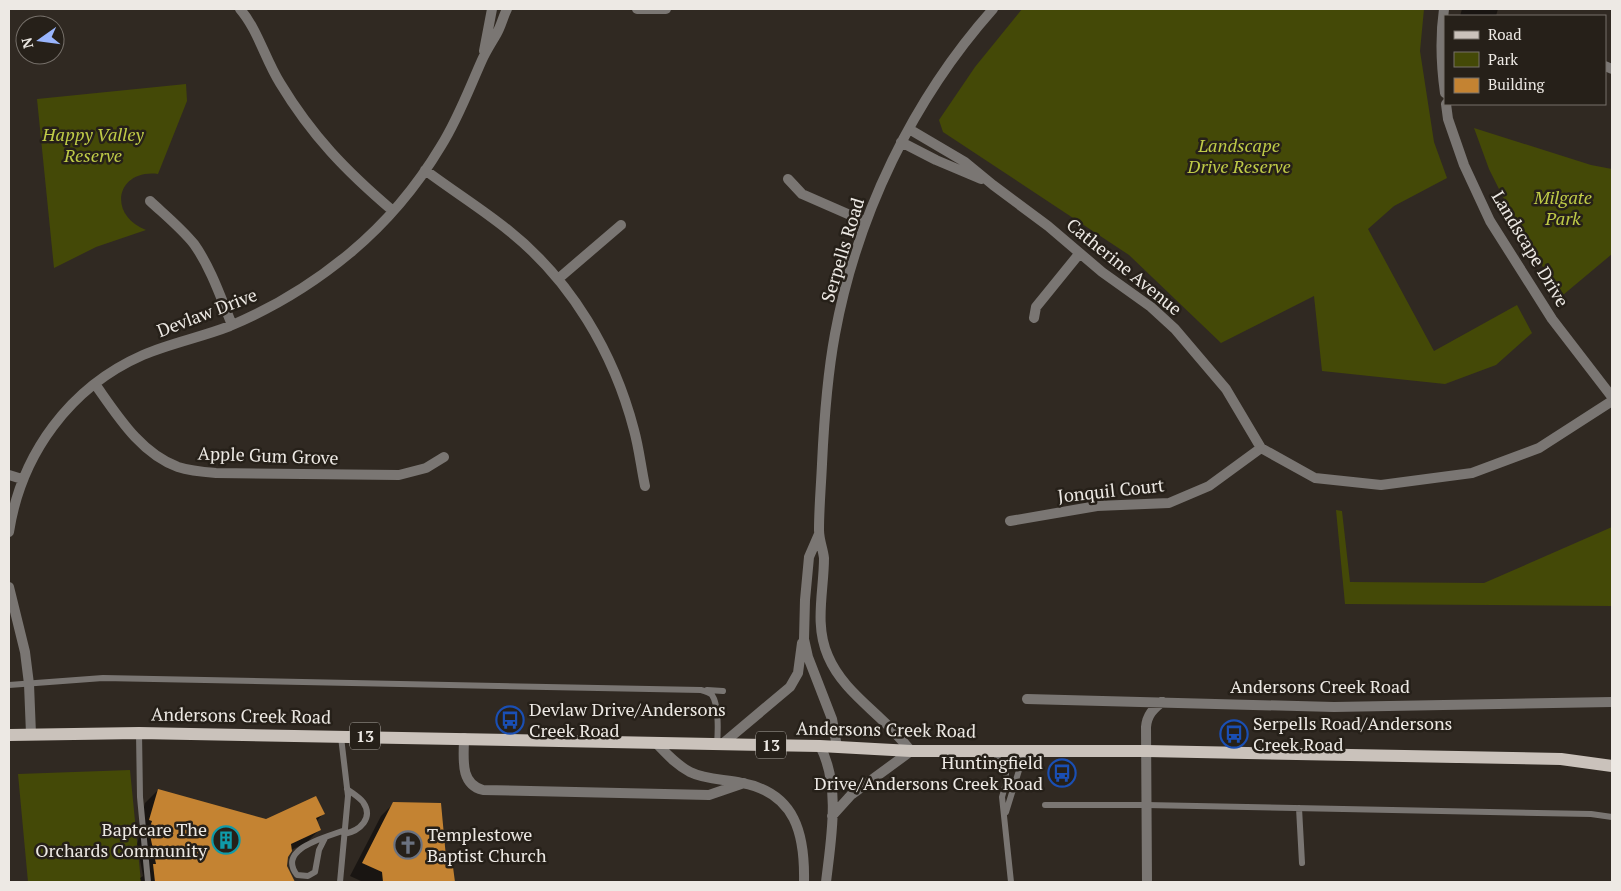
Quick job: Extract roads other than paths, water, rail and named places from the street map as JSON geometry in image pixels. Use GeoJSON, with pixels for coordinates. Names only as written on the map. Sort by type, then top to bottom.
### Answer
{"type":"FeatureCollection","features":[{"type":"Feature","properties":{"kind":"main road","name":"Andersons Creek Road"},"geometry":{"type":"LineString","coordinates":[[9,735],[139,732],[340,735],[820,746],[911,751],[1147,751],[1562,759],[1612,766]]}},
{"type":"Feature","properties":{"kind":"street"},"geometry":{"type":"LineString","coordinates":[[240,9],[251,24],[279,82],[314,132],[342,165],[393,211]]}},
{"type":"Feature","properties":{"kind":"street","name":"Devlaw Drive"},"geometry":{"type":"LineString","coordinates":[[483,57],[492,9]]}},
{"type":"Feature","properties":{"kind":"street","name":"Devlaw Drive"},"geometry":{"type":"LineString","coordinates":[[9,532],[13,494],[39,445],[69,406],[94,384],[111,372],[143,355],[232,325],[279,302],[350,254],[374,232],[393,211],[442,146],[456,120],[483,57],[498,32],[507,9]]}},
{"type":"Feature","properties":{"kind":"street"},"geometry":{"type":"LineString","coordinates":[[637,9],[666,9]]}},
{"type":"Feature","properties":{"kind":"street","name":"Serpells Road"},"geometry":{"type":"LineString","coordinates":[[911,751],[888,725],[850,690],[838,675],[824,644],[820,609],[824,556],[819,533],[824,427],[830,362],[842,304],[866,222],[886,174],[909,129],[956,55],[993,9]]}},
{"type":"Feature","properties":{"kind":"street"},"geometry":{"type":"LineString","coordinates":[[1444,9],[1442,77],[1444,88]]}},
{"type":"Feature","properties":{"kind":"street","name":"Landscape Drive"},"geometry":{"type":"LineString","coordinates":[[1446,105],[1448,119],[1464,165],[1490,221],[1552,319],[1612,397]]}},
{"type":"Feature","properties":{"kind":"street","name":"Catherine Avenue"},"geometry":{"type":"LineString","coordinates":[[909,129],[965,162],[1048,226],[1102,272],[1151,307],[1175,328],[1226,389],[1260,448]]}},
{"type":"Feature","properties":{"kind":"street","name":"Catherine Avenue"},"geometry":{"type":"LineString","coordinates":[[902,142],[993,185]]}},
{"type":"Feature","properties":{"kind":"street"},"geometry":{"type":"LineString","coordinates":[[425,170],[510,231],[534,253],[558,280],[586,318],[613,368],[635,432],[644,486]]}},
{"type":"Feature","properties":{"kind":"street"},"geometry":{"type":"LineString","coordinates":[[788,180],[802,194],[866,222]]}},
{"type":"Feature","properties":{"kind":"street"},"geometry":{"type":"LineString","coordinates":[[150,201],[184,233],[200,253],[208,266],[232,325]]}},
{"type":"Feature","properties":{"kind":"street"},"geometry":{"type":"LineString","coordinates":[[558,280],[622,225]]}},
{"type":"Feature","properties":{"kind":"street"},"geometry":{"type":"LineString","coordinates":[[1034,318],[1036,307],[1079,254]]}},
{"type":"Feature","properties":{"kind":"street","name":"Apple Gum Grove"},"geometry":{"type":"LineString","coordinates":[[94,384],[130,430],[148,449],[168,462],[188,470],[216,473],[385,475],[414,472],[444,457]]}},
{"type":"Feature","properties":{"kind":"street"},"geometry":{"type":"LineString","coordinates":[[1260,448],[1315,478],[1381,486],[1472,473],[1539,448],[1612,401]]}},
{"type":"Feature","properties":{"kind":"street","name":"Jonquil Court"},"geometry":{"type":"LineString","coordinates":[[1010,521],[1097,506],[1168,503],[1209,486],[1260,448]]}},
{"type":"Feature","properties":{"kind":"street"},"geometry":{"type":"LineString","coordinates":[[9,475],[22,479]]}},
{"type":"Feature","properties":{"kind":"street","name":"Serpells Road"},"geometry":{"type":"LineString","coordinates":[[819,533],[809,557],[804,610],[804,638],[807,654],[832,719],[837,747]]}},
{"type":"Feature","properties":{"kind":"street"},"geometry":{"type":"LineString","coordinates":[[9,587],[24,652],[29,684],[31,734]]}},
{"type":"Feature","properties":{"kind":"street"},"geometry":{"type":"LineString","coordinates":[[804,610],[820,609]]}},
{"type":"Feature","properties":{"kind":"street","name":"Serpells Road"},"geometry":{"type":"LineString","coordinates":[[719,745],[781,696],[795,681],[800,661],[804,628]]}},
{"type":"Feature","properties":{"kind":"street","name":"Andersons Creek Road"},"geometry":{"type":"LineString","coordinates":[[1028,699],[1334,707],[1612,702]]}},
{"type":"Feature","properties":{"kind":"street"},"geometry":{"type":"LineString","coordinates":[[1147,882],[1146,726],[1151,711],[1162,702]]}},
{"type":"Feature","properties":{"kind":"street"},"geometry":{"type":"LineString","coordinates":[[464,738],[466,777],[471,785],[482,790],[709,795],[744,783]]}},
{"type":"Feature","properties":{"kind":"street"},"geometry":{"type":"LineString","coordinates":[[655,742],[675,762],[689,772],[758,787],[773,795],[784,804],[799,829],[802,843],[804,882]]}},
{"type":"Feature","properties":{"kind":"street"},"geometry":{"type":"LineString","coordinates":[[820,746],[826,759],[829,773],[832,816],[826,882]]}},
{"type":"Feature","properties":{"kind":"street"},"geometry":{"type":"LineString","coordinates":[[832,816],[851,794],[911,751]]}},
{"type":"Feature","properties":{"kind":"lane"},"geometry":{"type":"LineString","coordinates":[[9,685],[103,678],[723,691]]}},
{"type":"Feature","properties":{"kind":"lane"},"geometry":{"type":"LineString","coordinates":[[701,690],[710,693],[713,699],[719,745]]}},
{"type":"Feature","properties":{"kind":"lane"},"geometry":{"type":"LineString","coordinates":[[139,732],[141,802],[148,882]]}},
{"type":"Feature","properties":{"kind":"lane"},"geometry":{"type":"LineString","coordinates":[[340,735],[347,789],[340,882]]}},
{"type":"Feature","properties":{"kind":"lane"},"geometry":{"type":"LineString","coordinates":[[994,750],[1006,773],[1006,783],[1002,795],[1011,882]]}},
{"type":"Feature","properties":{"kind":"lane"},"geometry":{"type":"LineString","coordinates":[[1005,816],[1024,751]]}},
{"type":"Feature","properties":{"kind":"lane"},"geometry":{"type":"LineString","coordinates":[[325,838],[318,854],[315,872],[308,876],[297,875],[293,868],[292,860],[294,854],[302,847],[325,838],[360,828],[364,822],[365,807],[361,800],[347,789]]}},
{"type":"Feature","properties":{"kind":"lane"},"geometry":{"type":"LineString","coordinates":[[1045,805],[1146,804],[1591,814],[1612,817]]}},
{"type":"Feature","properties":{"kind":"lane"},"geometry":{"type":"LineString","coordinates":[[1299,808],[1302,863]]}},
{"type":"Feature","properties":{"kind":"place","name":"Devlaw Drive/Andersons Creek Road"},"geometry":{"type":"Point","coordinates":[510,720]}},
{"type":"Feature","properties":{"kind":"place","name":"Serpells Road/Andersons Creek Road"},"geometry":{"type":"Point","coordinates":[1234,734]}},
{"type":"Feature","properties":{"kind":"place","name":"Huntingfield Drive/Andersons Creek Road"},"geometry":{"type":"Point","coordinates":[1062,773]}},
{"type":"Feature","properties":{"kind":"place","name":"Baptcare The Orchards Community"},"geometry":{"type":"Point","coordinates":[226,840]}},
{"type":"Feature","properties":{"kind":"place","name":"Templestowe Baptist Church"},"geometry":{"type":"Point","coordinates":[408,845]}},
{"type":"Feature","properties":{"kind":"park label","name":"Happy Valley Reserve"},"geometry":{"type":"Point","coordinates":[93,145]}},
{"type":"Feature","properties":{"kind":"park label","name":"Landscape Drive Reserve"},"geometry":{"type":"Point","coordinates":[1239,156]}},
{"type":"Feature","properties":{"kind":"park label","name":"Milgate Park"},"geometry":{"type":"Point","coordinates":[1563,208]}}]}
